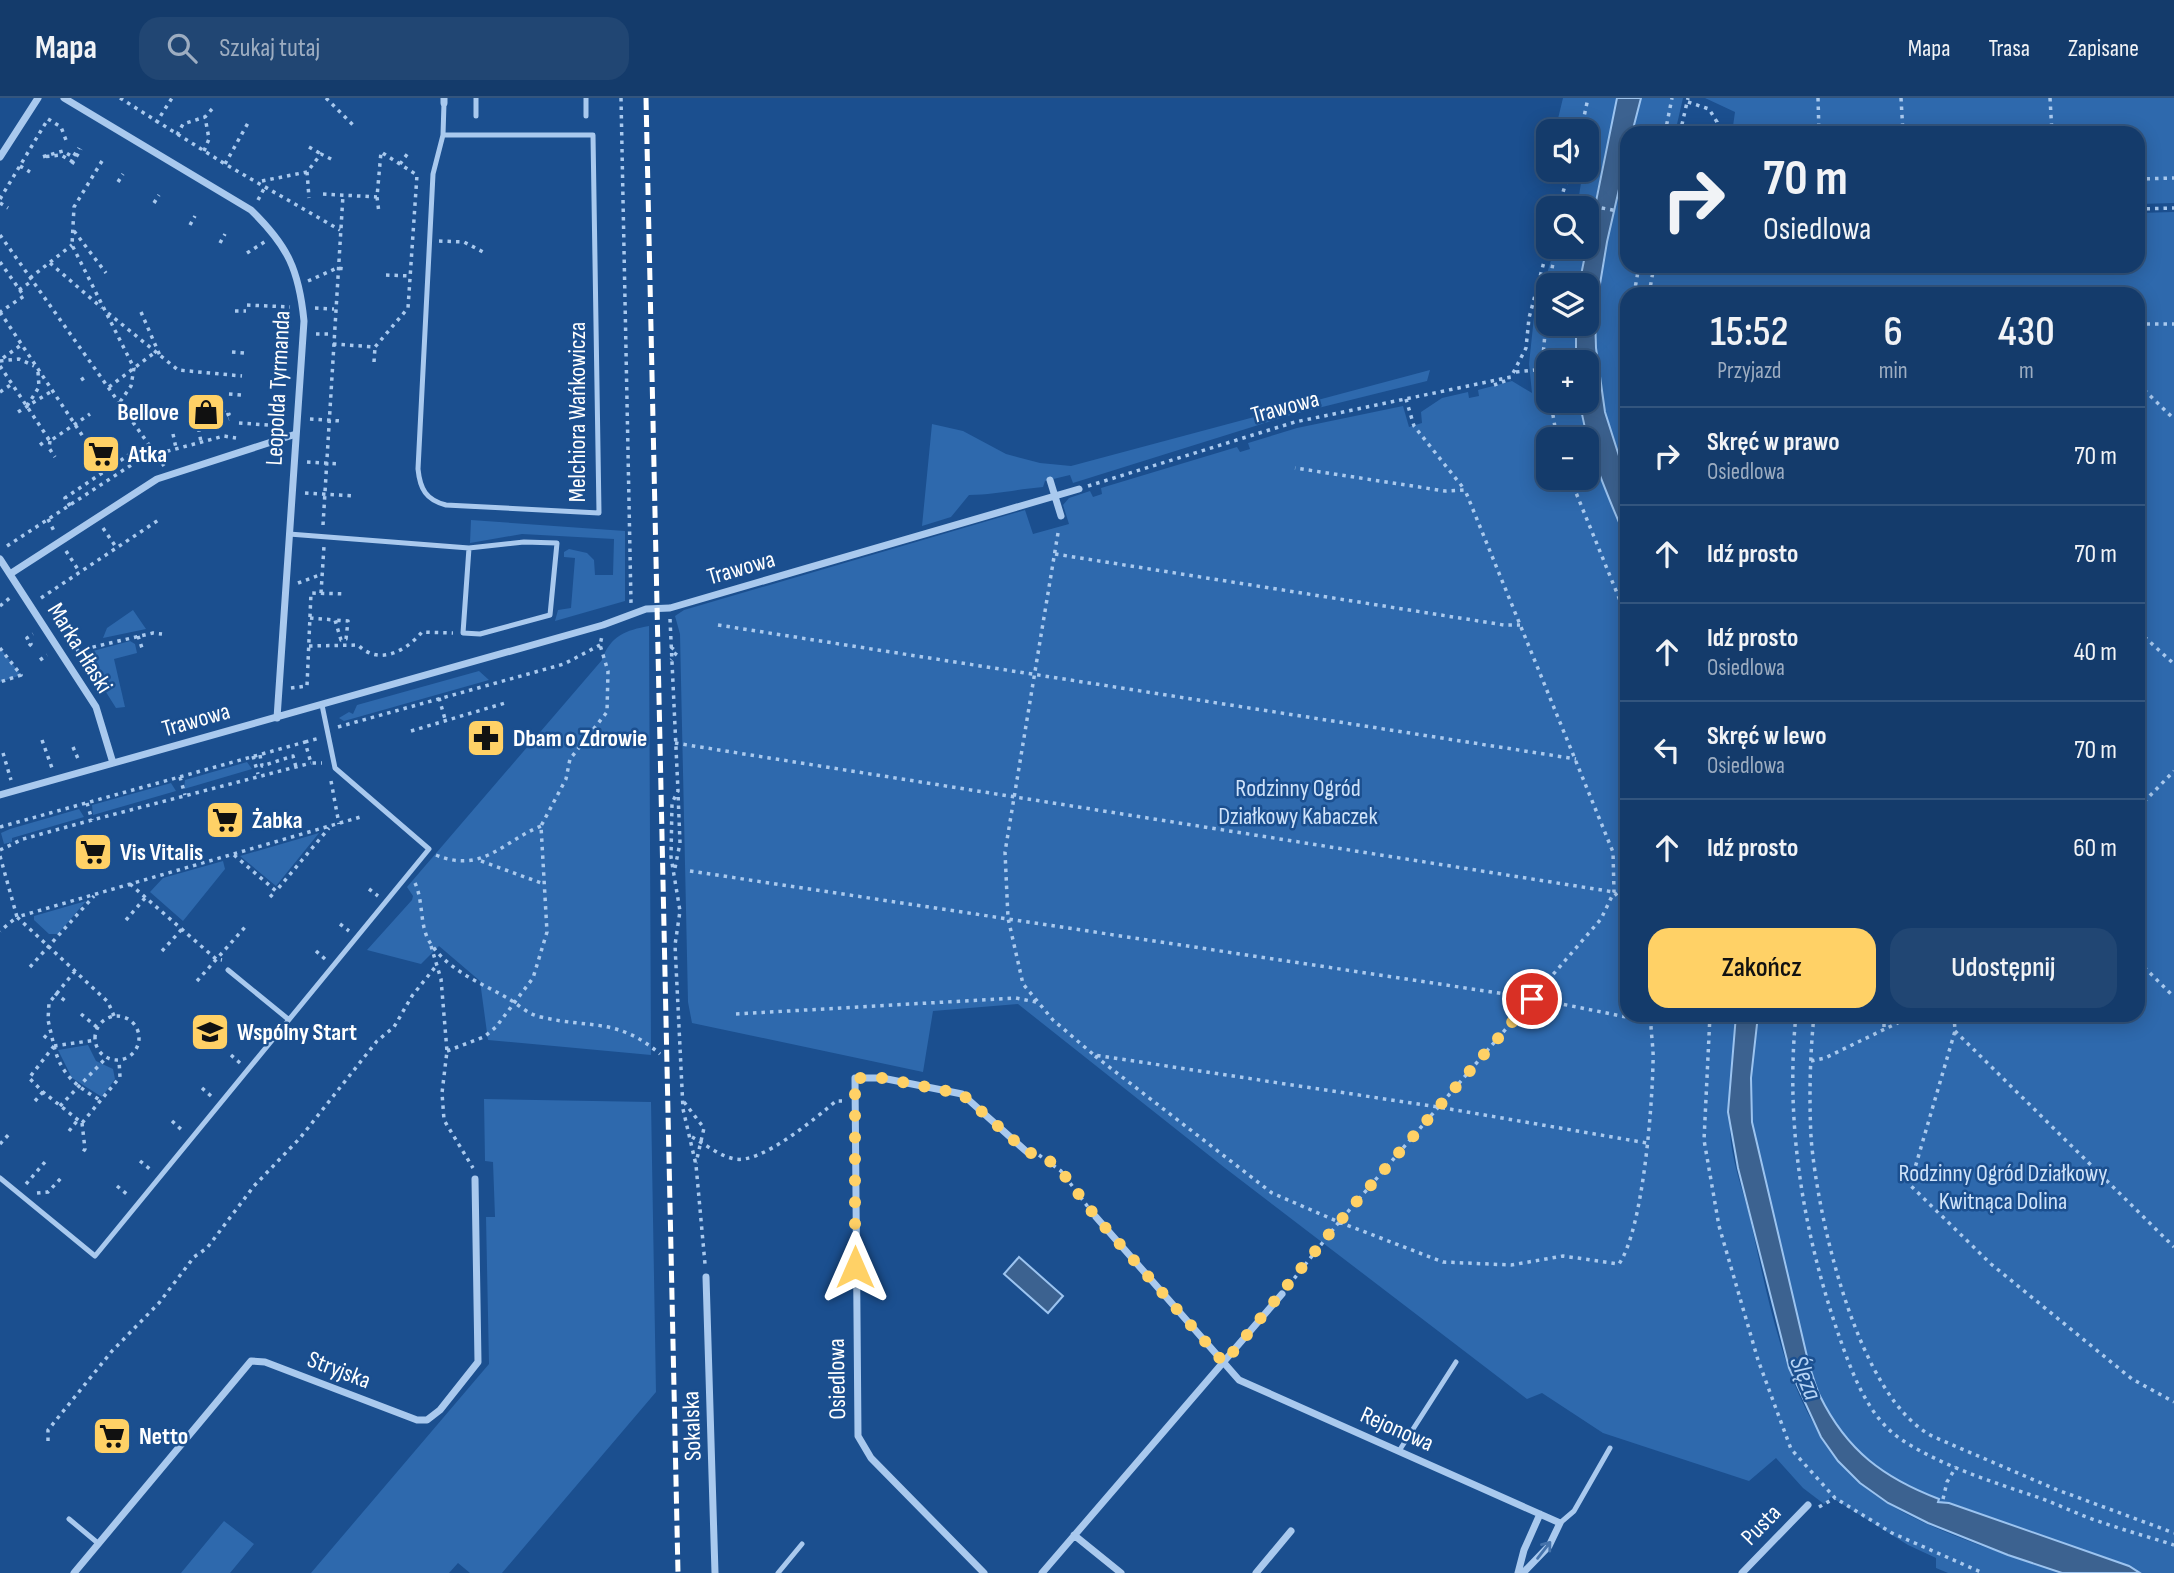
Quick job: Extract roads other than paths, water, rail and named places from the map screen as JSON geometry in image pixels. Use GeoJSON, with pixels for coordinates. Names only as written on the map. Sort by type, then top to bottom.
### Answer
{"type":"FeatureCollection","features":[{"type":"Feature","properties":{"kind":"street"},"geometry":{"type":"LineString","coordinates":[[0,157],[38,98]]}},
{"type":"Feature","properties":{"kind":"street","name":"Leopolda Tyrmanda"},"geometry":{"type":"LineString","coordinates":[[64,98],[251,210],[276,234],[294,266],[302,307],[277,718]]}},
{"type":"Feature","properties":{"kind":"street"},"geometry":{"type":"LineString","coordinates":[[10,574],[169,474],[296,434]]}},
{"type":"Feature","properties":{"kind":"street"},"geometry":{"type":"LineString","coordinates":[[1050,480],[1061,516]]}},
{"type":"Feature","properties":{"kind":"street","name":"Trawowa"},"geometry":{"type":"LineString","coordinates":[[0,795],[603,625],[646,609],[670,608],[917,539],[1079,489]]}},
{"type":"Feature","properties":{"kind":"street","name":"Marka Hłaski"},"geometry":{"type":"LineString","coordinates":[[0,559],[96,707],[113,763]]}},
{"type":"Feature","properties":{"kind":"street","name":"Osiedlowa"},"geometry":{"type":"LineString","coordinates":[[984,1573],[871,1458],[858,1436],[855,1078],[882,1078],[962,1094],[1027,1152]]}},
{"type":"Feature","properties":{"kind":"street","name":"Stryjska"},"geometry":{"type":"LineString","coordinates":[[74,1573],[251,1361],[265,1362],[417,1420],[427,1420],[440,1410],[478,1362],[475,1179]]}},
{"type":"Feature","properties":{"kind":"street"},"geometry":{"type":"LineString","coordinates":[[1096,1217],[1224,1363]]}},
{"type":"Feature","properties":{"kind":"street","name":"Sokalska"},"geometry":{"type":"LineString","coordinates":[[706,1277],[715,1573]]}},
{"type":"Feature","properties":{"kind":"street"},"geometry":{"type":"LineString","coordinates":[[1042,1573],[1282,1294]]}},
{"type":"Feature","properties":{"kind":"street","name":"Rejonowa"},"geometry":{"type":"LineString","coordinates":[[1224,1363],[1240,1380],[1560,1523]]}},
{"type":"Feature","properties":{"kind":"street","name":"Pusta"},"geometry":{"type":"LineString","coordinates":[[1742,1573],[1808,1505]]}},
{"type":"Feature","properties":{"kind":"street"},"geometry":{"type":"LineString","coordinates":[[1520,1573],[1524,1550],[1540,1514]]}},
{"type":"Feature","properties":{"kind":"street"},"geometry":{"type":"LineString","coordinates":[[1520,1573],[1549,1546],[1560,1523]]}},
{"type":"Feature","properties":{"kind":"street"},"geometry":{"type":"LineString","coordinates":[[1256,1573],[1291,1531]]}},
{"type":"Feature","properties":{"kind":"street"},"geometry":{"type":"LineString","coordinates":[[1074,1535],[1121,1573]]}},
{"type":"Feature","properties":{"kind":"lane"},"geometry":{"type":"LineString","coordinates":[[475,116],[476,98]]}},
{"type":"Feature","properties":{"kind":"lane"},"geometry":{"type":"LineString","coordinates":[[586,98],[586,116]]}},
{"type":"Feature","properties":{"kind":"lane","name":"Melchiora Wańkowicza"},"geometry":{"type":"LineString","coordinates":[[443,135],[593,135],[599,513],[446,505],[429,498],[421,486],[418,469],[433,174],[443,135],[444,100]]}},
{"type":"Feature","properties":{"kind":"lane"},"geometry":{"type":"LineString","coordinates":[[289,534],[469,548],[524,541],[557,542],[550,615],[480,635],[463,633],[469,548]]}},
{"type":"Feature","properties":{"kind":"lane"},"geometry":{"type":"LineString","coordinates":[[0,1178],[94,1256],[428,851],[429,849],[335,768],[322,705]]}},
{"type":"Feature","properties":{"kind":"lane"},"geometry":{"type":"LineString","coordinates":[[228,970],[288,1018]]}},
{"type":"Feature","properties":{"kind":"lane"},"geometry":{"type":"LineString","coordinates":[[1399,1451],[1456,1362]]}},
{"type":"Feature","properties":{"kind":"lane"},"geometry":{"type":"LineString","coordinates":[[1560,1523],[1574,1511],[1610,1448]]}},
{"type":"Feature","properties":{"kind":"lane"},"geometry":{"type":"LineString","coordinates":[[69,1519],[99,1544]]}},
{"type":"Feature","properties":{"kind":"lane"},"geometry":{"type":"LineString","coordinates":[[778,1573],[802,1544]]}},
{"type":"Feature","properties":{"kind":"water"},"geometry":{"type":"Polygon","coordinates":[[[1617,98],[1641,98],[1634,126],[1620,126],[1620,185],[1599,290],[1599,273],[1581,273],[1584,259],[1599,259],[1597,196],[1617,98]]]}},
{"type":"Feature","properties":{"kind":"water"},"geometry":{"type":"Polygon","coordinates":[[[1576,336],[1596,336],[1596,350],[1576,350],[1576,336]]]}},
{"type":"Feature","properties":{"kind":"water"},"geometry":{"type":"Polygon","coordinates":[[[1599,369],[1605,412],[1620,459],[1620,525],[1599,473],[1599,427],[1585,427],[1582,413],[1599,413],[1599,369]]]}},
{"type":"Feature","properties":{"kind":"water","name":"Ślęza"},"geometry":{"type":"Polygon","coordinates":[[[1735,1022],[1757,1022],[1751,1078],[1752,1122],[1809,1365],[1820,1396],[1842,1432],[1855,1447],[1884,1472],[1939,1499],[1938,1502],[1949,1503],[2129,1566],[2140,1573],[2062,1573],[2008,1555],[1928,1523],[1888,1503],[1860,1483],[1838,1461],[1821,1437],[1789,1368],[1738,1168],[1728,1112],[1735,1022]]]}},
{"type":"Feature","properties":{"kind":"water"},"geometry":{"type":"Polygon","coordinates":[[[1019,1257],[1063,1296],[1048,1313],[1004,1274],[1019,1257]]]}},
{"type":"Feature","properties":{"kind":"railway"},"geometry":{"type":"LineString","coordinates":[[646,98],[678,1573]]}},
{"type":"Feature","properties":{"kind":"place","name":"Bellove"},"geometry":{"type":"Point","coordinates":[206,412]}},
{"type":"Feature","properties":{"kind":"place","name":"Atka"},"geometry":{"type":"Point","coordinates":[101,454]}},
{"type":"Feature","properties":{"kind":"place","name":"Dbam o Zdrowie"},"geometry":{"type":"Point","coordinates":[486,738]}},
{"type":"Feature","properties":{"kind":"place","name":"Żabka"},"geometry":{"type":"Point","coordinates":[225,820]}},
{"type":"Feature","properties":{"kind":"place","name":"Vis Vitalis"},"geometry":{"type":"Point","coordinates":[93,852]}},
{"type":"Feature","properties":{"kind":"place","name":"Wspólny Start"},"geometry":{"type":"Point","coordinates":[210,1032]}},
{"type":"Feature","properties":{"kind":"place","name":"Netto"},"geometry":{"type":"Point","coordinates":[112,1436]}},
{"type":"Feature","properties":{"kind":"park label","name":"Rodzinny Ogród Działkowy Kabaczek"},"geometry":{"type":"Point","coordinates":[1298,802]}},
{"type":"Feature","properties":{"kind":"park label","name":"Rodzinny Ogród Działkowy Kwitnąca Dolina"},"geometry":{"type":"Point","coordinates":[2003,1187]}}]}
